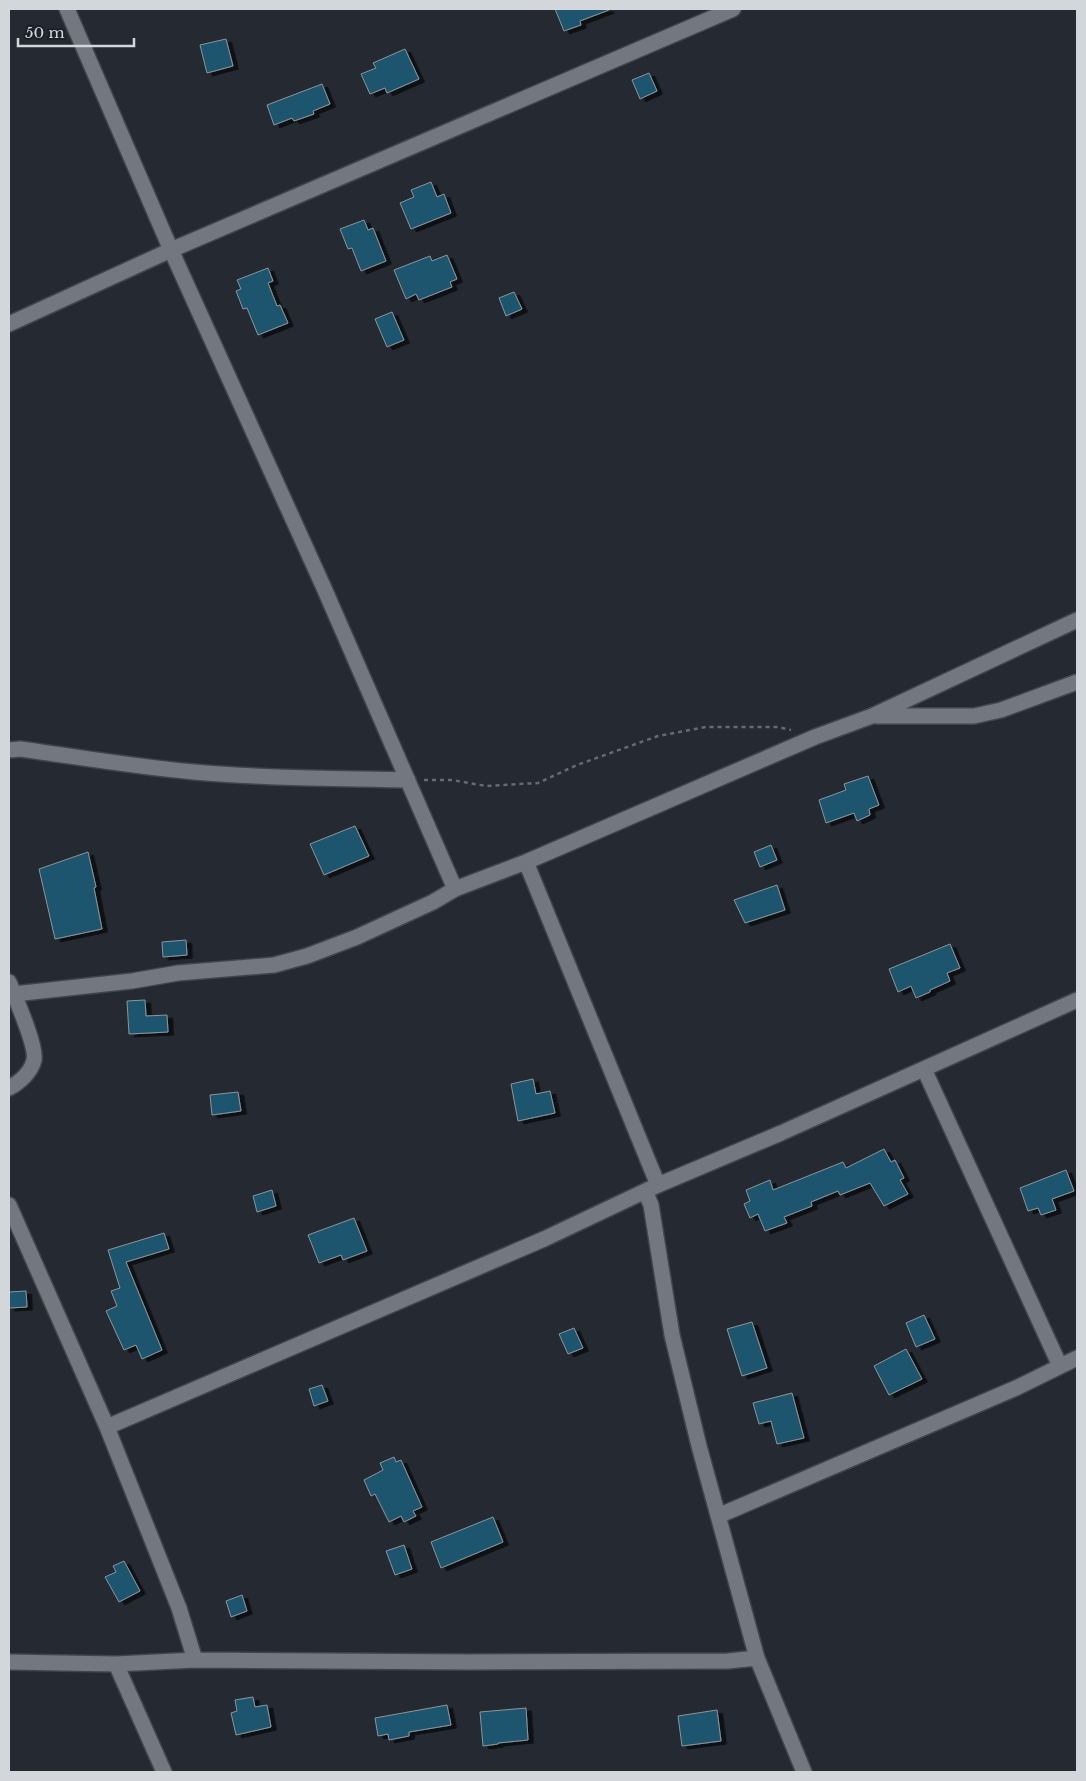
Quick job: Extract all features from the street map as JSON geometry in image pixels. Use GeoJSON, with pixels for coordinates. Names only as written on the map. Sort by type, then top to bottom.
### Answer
{"type":"FeatureCollection","features":[{"type":"Feature","properties":{"kind":"street"},"geometry":{"type":"LineString","coordinates":[[67,9],[171,250],[324,588],[455,889]]}},
{"type":"Feature","properties":{"kind":"street"},"geometry":{"type":"LineString","coordinates":[[9,324],[171,250],[732,9]]}},
{"type":"Feature","properties":{"kind":"street"},"geometry":{"type":"LineString","coordinates":[[9,1088],[17,1084],[28,1072],[34,1059],[34,1048],[12,988],[132,982],[178,973],[274,965],[307,956],[357,937],[433,902],[455,889],[526,862],[815,737],[872,716],[1077,620]]}},
{"type":"Feature","properties":{"kind":"street"},"geometry":{"type":"LineString","coordinates":[[872,716],[974,716],[1001,710],[1077,682]]}},
{"type":"Feature","properties":{"kind":"street"},"geometry":{"type":"LineString","coordinates":[[9,750],[20,749],[134,766],[196,772],[312,778],[408,780]]}},
{"type":"Feature","properties":{"kind":"street"},"geometry":{"type":"LineString","coordinates":[[526,862],[623,1104],[652,1188],[651,1205],[672,1335],[699,1446],[757,1658],[804,1772]]}},
{"type":"Feature","properties":{"kind":"street"},"geometry":{"type":"LineString","coordinates":[[107,1427],[544,1238],[652,1188],[781,1133],[1077,1000]]}},
{"type":"Feature","properties":{"kind":"street"},"geometry":{"type":"LineString","coordinates":[[924,1069],[1060,1366]]}},
{"type":"Feature","properties":{"kind":"street"},"geometry":{"type":"LineString","coordinates":[[9,1205],[107,1427],[180,1608],[195,1660]]}},
{"type":"Feature","properties":{"kind":"street"},"geometry":{"type":"LineString","coordinates":[[718,1516],[1016,1388],[1077,1358]]}},
{"type":"Feature","properties":{"kind":"street"},"geometry":{"type":"LineString","coordinates":[[9,1662],[116,1664],[195,1660],[728,1661],[757,1658]]}},
{"type":"Feature","properties":{"kind":"street"},"geometry":{"type":"LineString","coordinates":[[116,1664],[164,1772]]}},
{"type":"Feature","properties":{"kind":"path"},"geometry":{"type":"LineString","coordinates":[[408,780],[452,780],[486,786],[538,783],[577,765],[658,736],[706,727],[778,727],[815,737]]}},
{"type":"Feature","properties":{"kind":"building"},"geometry":{"type":"Polygon","coordinates":[[[555,9],[609,10],[580,21],[581,25],[564,31],[555,9]]]}},
{"type":"Feature","properties":{"kind":"building"},"geometry":{"type":"Polygon","coordinates":[[[226,39],[233,66],[207,73],[200,45],[226,39]]]}},
{"type":"Feature","properties":{"kind":"building"},"geometry":{"type":"Polygon","coordinates":[[[405,49],[419,79],[387,93],[385,88],[370,94],[361,74],[376,68],[373,63],[405,49]]]}},
{"type":"Feature","properties":{"kind":"building"},"geometry":{"type":"Polygon","coordinates":[[[649,73],[657,91],[640,99],[632,80],[649,73]]]}},
{"type":"Feature","properties":{"kind":"building"},"geometry":{"type":"Polygon","coordinates":[[[322,84],[330,104],[313,111],[314,114],[294,121],[292,118],[274,125],[267,105],[322,84]]]}},
{"type":"Feature","properties":{"kind":"building"},"geometry":{"type":"Polygon","coordinates":[[[431,182],[437,197],[444,194],[451,213],[411,229],[400,203],[414,197],[411,190],[431,182]]]}},
{"type":"Feature","properties":{"kind":"building"},"geometry":{"type":"Polygon","coordinates":[[[364,220],[368,230],[373,228],[386,261],[361,271],[352,248],[348,249],[340,229],[364,220]]]}},
{"type":"Feature","properties":{"kind":"building"},"geometry":{"type":"Polygon","coordinates":[[[447,255],[457,279],[450,282],[452,287],[419,300],[416,294],[406,299],[394,270],[430,256],[432,261],[447,255]]]}},
{"type":"Feature","properties":{"kind":"building"},"geometry":{"type":"Polygon","coordinates":[[[268,268],[273,281],[268,283],[277,306],[280,305],[288,323],[258,335],[247,308],[243,309],[236,291],[241,289],[237,280],[268,268]]]}},
{"type":"Feature","properties":{"kind":"building"},"geometry":{"type":"Polygon","coordinates":[[[514,292],[522,309],[506,316],[499,298],[514,292]]]}},
{"type":"Feature","properties":{"kind":"building"},"geometry":{"type":"Polygon","coordinates":[[[392,312],[404,340],[387,347],[375,319],[392,312]]]}},
{"type":"Feature","properties":{"kind":"building"},"geometry":{"type":"Polygon","coordinates":[[[868,776],[879,805],[869,809],[870,815],[857,821],[854,813],[826,823],[819,800],[846,790],[844,784],[868,776]]]}},
{"type":"Feature","properties":{"kind":"building"},"geometry":{"type":"Polygon","coordinates":[[[355,826],[369,856],[324,875],[310,844],[355,826]]]}},
{"type":"Feature","properties":{"kind":"building"},"geometry":{"type":"Polygon","coordinates":[[[771,845],[777,860],[760,867],[754,852],[771,845]]]}},
{"type":"Feature","properties":{"kind":"building"},"geometry":{"type":"Polygon","coordinates":[[[88,852],[96,887],[94,888],[102,929],[55,939],[39,869],[88,852]]]}},
{"type":"Feature","properties":{"kind":"building"},"geometry":{"type":"Polygon","coordinates":[[[777,885],[785,910],[745,923],[734,900],[777,885]]]}},
{"type":"Feature","properties":{"kind":"building"},"geometry":{"type":"Polygon","coordinates":[[[186,940],[187,955],[163,957],[162,942],[186,940]]]}},
{"type":"Feature","properties":{"kind":"building"},"geometry":{"type":"Polygon","coordinates":[[[950,944],[960,968],[947,973],[950,981],[916,998],[911,986],[898,992],[889,969],[950,944]]]}},
{"type":"Feature","properties":{"kind":"building"},"geometry":{"type":"Polygon","coordinates":[[[145,1000],[146,1016],[167,1015],[168,1032],[129,1034],[127,1001],[145,1000]]]}},
{"type":"Feature","properties":{"kind":"building"},"geometry":{"type":"Polygon","coordinates":[[[533,1079],[536,1094],[550,1091],[555,1113],[518,1121],[511,1084],[533,1079]]]}},
{"type":"Feature","properties":{"kind":"building"},"geometry":{"type":"Polygon","coordinates":[[[238,1092],[241,1111],[212,1115],[210,1095],[238,1092]]]}},
{"type":"Feature","properties":{"kind":"building"},"geometry":{"type":"Polygon","coordinates":[[[884,1149],[891,1162],[895,1160],[904,1178],[900,1180],[908,1194],[884,1206],[870,1183],[840,1195],[838,1191],[811,1202],[812,1206],[784,1217],[787,1223],[765,1231],[758,1214],[750,1218],[744,1204],[750,1201],[746,1190],[770,1180],[773,1190],[843,1162],[846,1168],[884,1149]]]}},
{"type":"Feature","properties":{"kind":"building"},"geometry":{"type":"Polygon","coordinates":[[[1066,1170],[1074,1191],[1052,1199],[1056,1210],[1041,1215],[1038,1208],[1028,1211],[1020,1188],[1066,1170]]]}},
{"type":"Feature","properties":{"kind":"building"},"geometry":{"type":"Polygon","coordinates":[[[272,1190],[276,1206],[257,1212],[253,1196],[272,1190]]]}},
{"type":"Feature","properties":{"kind":"building"},"geometry":{"type":"Polygon","coordinates":[[[354,1218],[367,1251],[343,1260],[341,1255],[319,1263],[308,1235],[354,1218]]]}},
{"type":"Feature","properties":{"kind":"building"},"geometry":{"type":"Polygon","coordinates":[[[164,1233],[169,1249],[126,1262],[162,1350],[142,1359],[136,1345],[124,1350],[106,1311],[117,1306],[111,1291],[120,1288],[108,1250],[164,1233]]]}},
{"type":"Feature","properties":{"kind":"building"},"geometry":{"type":"Polygon","coordinates":[[[26,1291],[27,1307],[9,1308],[9,1292],[26,1291]]]}},
{"type":"Feature","properties":{"kind":"building"},"geometry":{"type":"Polygon","coordinates":[[[924,1315],[935,1339],[916,1347],[906,1323],[924,1315]]]}},
{"type":"Feature","properties":{"kind":"building"},"geometry":{"type":"Polygon","coordinates":[[[752,1322],[767,1368],[742,1376],[727,1329],[752,1322]]]}},
{"type":"Feature","properties":{"kind":"building"},"geometry":{"type":"Polygon","coordinates":[[[574,1328],[583,1348],[568,1354],[559,1334],[574,1328]]]}},
{"type":"Feature","properties":{"kind":"building"},"geometry":{"type":"Polygon","coordinates":[[[906,1349],[922,1379],[889,1395],[874,1366],[906,1349]]]}},
{"type":"Feature","properties":{"kind":"building"},"geometry":{"type":"Polygon","coordinates":[[[322,1385],[328,1401],[314,1406],[309,1389],[322,1385]]]}},
{"type":"Feature","properties":{"kind":"building"},"geometry":{"type":"Polygon","coordinates":[[[792,1393],[804,1438],[777,1444],[771,1421],[759,1424],[753,1403],[792,1393]]]}},
{"type":"Feature","properties":{"kind":"building"},"geometry":{"type":"Polygon","coordinates":[[[394,1457],[396,1462],[401,1460],[422,1507],[413,1511],[416,1516],[404,1522],[401,1516],[389,1522],[375,1494],[371,1496],[364,1480],[383,1470],[380,1463],[394,1457]]]}},
{"type":"Feature","properties":{"kind":"building"},"geometry":{"type":"Polygon","coordinates":[[[493,1517],[503,1542],[441,1568],[431,1542],[493,1517]]]}},
{"type":"Feature","properties":{"kind":"building"},"geometry":{"type":"Polygon","coordinates":[[[404,1545],[412,1569],[395,1575],[386,1551],[404,1545]]]}},
{"type":"Feature","properties":{"kind":"building"},"geometry":{"type":"Polygon","coordinates":[[[124,1561],[140,1591],[119,1602],[105,1577],[116,1572],[113,1566],[124,1561]]]}},
{"type":"Feature","properties":{"kind":"building"},"geometry":{"type":"Polygon","coordinates":[[[242,1595],[247,1611],[231,1617],[226,1601],[242,1595]]]}},
{"type":"Feature","properties":{"kind":"building"},"geometry":{"type":"Polygon","coordinates":[[[253,1697],[255,1707],[267,1705],[271,1727],[236,1735],[231,1713],[237,1711],[235,1700],[253,1697]]]}},
{"type":"Feature","properties":{"kind":"building"},"geometry":{"type":"Polygon","coordinates":[[[447,1705],[451,1725],[409,1732],[409,1736],[389,1740],[388,1734],[378,1736],[375,1718],[447,1705]]]}},
{"type":"Feature","properties":{"kind":"building"},"geometry":{"type":"Polygon","coordinates":[[[526,1708],[528,1740],[483,1746],[480,1712],[526,1708]]]}},
{"type":"Feature","properties":{"kind":"building"},"geometry":{"type":"Polygon","coordinates":[[[717,1710],[721,1741],[682,1746],[678,1716],[717,1710]]]}}]}
